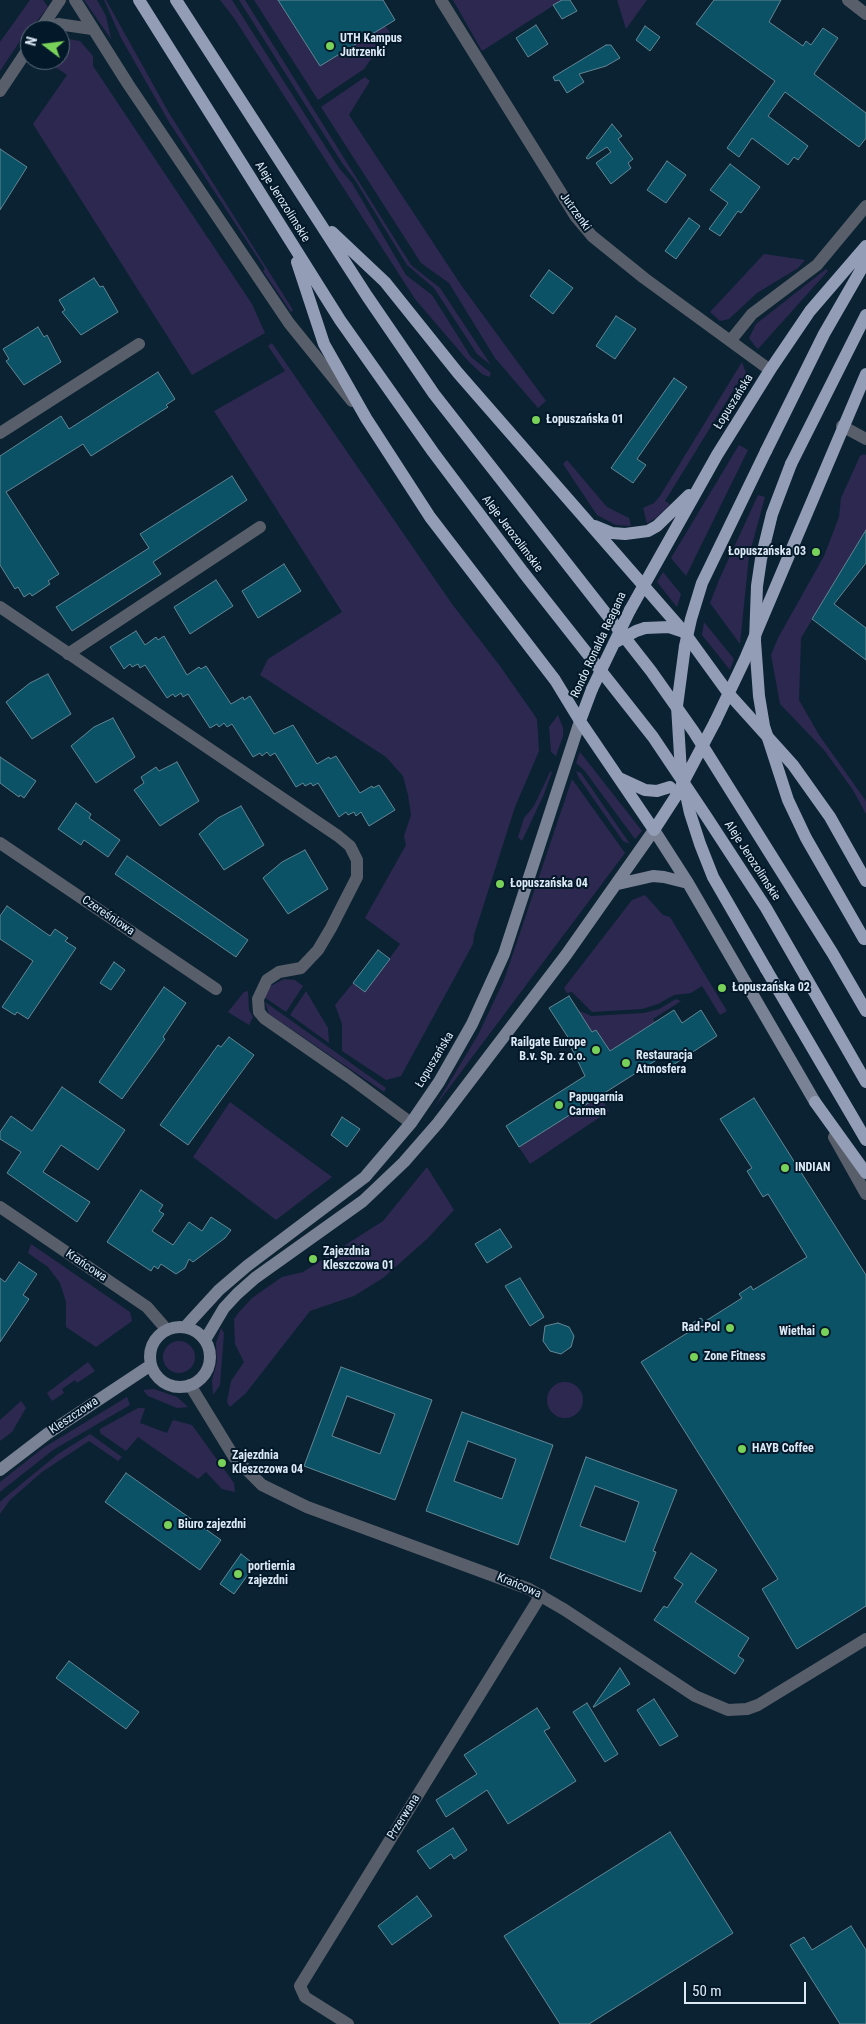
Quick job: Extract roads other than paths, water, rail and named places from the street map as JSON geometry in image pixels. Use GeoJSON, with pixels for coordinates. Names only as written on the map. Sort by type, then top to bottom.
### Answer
{"type":"FeatureCollection","features":[{"type":"Feature","properties":{"kind":"main road","name":"Aleje Jerozolimskie"},"geometry":{"type":"LineString","coordinates":[[138,0],[340,320],[433,452],[523,572],[653,737],[766,908],[866,1082]]}},
{"type":"Feature","properties":{"kind":"main road","name":"Aleje Jerozolimskie"},"geometry":{"type":"LineString","coordinates":[[176,0],[367,296],[434,394],[651,671],[694,732],[828,945],[866,1011]]}},
{"type":"Feature","properties":{"kind":"main road"},"geometry":{"type":"LineString","coordinates":[[318,218],[385,282],[458,373],[644,585]]}},
{"type":"Feature","properties":{"kind":"main road"},"geometry":{"type":"LineString","coordinates":[[291,243],[324,344],[366,418],[430,517],[555,680],[580,722],[688,883],[815,1102],[866,1173]]}},
{"type":"Feature","properties":{"kind":"main road","name":"Łopuszańska"},"geometry":{"type":"LineString","coordinates":[[644,585],[702,482],[770,370],[810,311],[866,246]]}},
{"type":"Feature","properties":{"kind":"main road"},"geometry":{"type":"LineString","coordinates":[[866,261],[824,334],[702,583],[691,618],[685,646],[677,706],[682,772],[690,813],[713,877],[866,1140]]}},
{"type":"Feature","properties":{"kind":"main road"},"geometry":{"type":"LineString","coordinates":[[865,941],[806,838],[788,800],[764,726],[759,696],[755,641],[757,586],[761,559],[772,514],[791,464],[866,315]]}},
{"type":"Feature","properties":{"kind":"main road"},"geometry":{"type":"LineString","coordinates":[[205,1340],[224,1308],[254,1278],[350,1211],[404,1162],[438,1123],[618,884],[654,830],[673,791],[688,775],[729,694],[842,426],[866,374]]}},
{"type":"Feature","properties":{"kind":"main road"},"geometry":{"type":"LineString","coordinates":[[590,525],[612,533],[632,534],[648,531],[661,523],[702,482]]}},
{"type":"Feature","properties":{"kind":"main road","name":"Rondo Ronalda Reagana"},"geometry":{"type":"LineString","coordinates":[[580,722],[592,689],[612,645],[644,585],[684,632],[729,694],[793,765],[818,798],[866,881]]}},
{"type":"Feature","properties":{"kind":"main road"},"geometry":{"type":"LineString","coordinates":[[612,645],[626,636],[646,628],[669,627],[684,632]]}},
{"type":"Feature","properties":{"kind":"main road","name":"Łopuszańska"},"geometry":{"type":"LineString","coordinates":[[185,1327],[219,1290],[247,1266],[365,1177],[411,1123],[439,1082],[485,999],[504,954],[580,722]]}},
{"type":"Feature","properties":{"kind":"main road"},"geometry":{"type":"LineString","coordinates":[[617,777],[645,790],[673,791]]}},
{"type":"Feature","properties":{"kind":"main road"},"geometry":{"type":"LineString","coordinates":[[618,884],[653,876],[688,883]]}},
{"type":"Feature","properties":{"kind":"main road"},"geometry":{"type":"LineString","coordinates":[[185,1327],[196,1331],[205,1340],[210,1357],[208,1369],[201,1379],[190,1385],[177,1386],[164,1382],[151,1365],[153,1345],[167,1330],[185,1327]]}},
{"type":"Feature","properties":{"kind":"main road","name":"Kleszczowa"},"geometry":{"type":"LineString","coordinates":[[0,1470],[46,1434],[151,1365]]}},
{"type":"Feature","properties":{"kind":"street"},"geometry":{"type":"LineString","coordinates":[[47,20],[60,0]]}},
{"type":"Feature","properties":{"kind":"street"},"geometry":{"type":"LineString","coordinates":[[75,0],[92,29],[290,323],[366,418]]}},
{"type":"Feature","properties":{"kind":"street","name":"Jutrzenki"},"geometry":{"type":"LineString","coordinates":[[441,0],[576,217],[587,229],[644,278],[770,370]]}},
{"type":"Feature","properties":{"kind":"street"},"geometry":{"type":"LineString","coordinates":[[848,0],[866,14]]}},
{"type":"Feature","properties":{"kind":"street"},"geometry":{"type":"LineString","coordinates":[[70,26],[92,29]]}},
{"type":"Feature","properties":{"kind":"street"},"geometry":{"type":"LineString","coordinates":[[0,91],[20,61]]}},
{"type":"Feature","properties":{"kind":"street"},"geometry":{"type":"LineString","coordinates":[[731,340],[752,314],[817,265],[866,206]]}},
{"type":"Feature","properties":{"kind":"street"},"geometry":{"type":"LineString","coordinates":[[0,433],[139,344]]}},
{"type":"Feature","properties":{"kind":"street"},"geometry":{"type":"LineString","coordinates":[[842,426],[866,439]]}},
{"type":"Feature","properties":{"kind":"street"},"geometry":{"type":"LineString","coordinates":[[68,654],[260,528]]}},
{"type":"Feature","properties":{"kind":"street"},"geometry":{"type":"LineString","coordinates":[[0,607],[338,836],[352,851],[358,866],[357,877],[329,932],[310,960],[300,968],[279,972],[267,980],[261,988],[258,999],[259,1012],[264,1018],[411,1123]]}},
{"type":"Feature","properties":{"kind":"street","name":"Czereśniowa"},"geometry":{"type":"LineString","coordinates":[[0,843],[216,989]]}},
{"type":"Feature","properties":{"kind":"street"},"geometry":{"type":"LineString","coordinates":[[815,1102],[866,1194]]}},
{"type":"Feature","properties":{"kind":"street","name":"Krańcowa"},"geometry":{"type":"LineString","coordinates":[[0,1207],[147,1307],[167,1330]]}},
{"type":"Feature","properties":{"kind":"street","name":"Krańcowa"},"geometry":{"type":"LineString","coordinates":[[190,1385],[234,1457],[262,1484],[307,1507],[490,1574],[541,1595],[695,1696],[728,1710],[747,1709],[758,1705],[866,1639]]}},
{"type":"Feature","properties":{"kind":"street","name":"Przerwana"},"geometry":{"type":"LineString","coordinates":[[348,2024],[305,1996],[300,1986],[541,1595]]}},
{"type":"Feature","properties":{"kind":"place","name":"UTH Kampus Jutrzenki"},"geometry":{"type":"Point","coordinates":[330,46]}},
{"type":"Feature","properties":{"kind":"place","name":"Łopuszańska 01"},"geometry":{"type":"Point","coordinates":[536,420]}},
{"type":"Feature","properties":{"kind":"place","name":"Łopuszańska 03"},"geometry":{"type":"Point","coordinates":[816,552]}},
{"type":"Feature","properties":{"kind":"place","name":"Łopuszańska 04"},"geometry":{"type":"Point","coordinates":[500,884]}},
{"type":"Feature","properties":{"kind":"place","name":"Łopuszańska 02"},"geometry":{"type":"Point","coordinates":[722,988]}},
{"type":"Feature","properties":{"kind":"place","name":"Railgate Europe B.v. Sp. z o.o."},"geometry":{"type":"Point","coordinates":[596,1050]}},
{"type":"Feature","properties":{"kind":"place","name":"Restauracja Atmosfera"},"geometry":{"type":"Point","coordinates":[626,1063]}},
{"type":"Feature","properties":{"kind":"place","name":"Papugarnia Carmen"},"geometry":{"type":"Point","coordinates":[559,1105]}},
{"type":"Feature","properties":{"kind":"place","name":"INDIAN"},"geometry":{"type":"Point","coordinates":[785,1168]}},
{"type":"Feature","properties":{"kind":"place","name":"Zajezdnia Kleszczowa 01"},"geometry":{"type":"Point","coordinates":[313,1259]}},
{"type":"Feature","properties":{"kind":"place","name":"Rad-Pol"},"geometry":{"type":"Point","coordinates":[730,1328]}},
{"type":"Feature","properties":{"kind":"place","name":"Wiethai"},"geometry":{"type":"Point","coordinates":[825,1332]}},
{"type":"Feature","properties":{"kind":"place","name":"Zone Fitness"},"geometry":{"type":"Point","coordinates":[694,1357]}},
{"type":"Feature","properties":{"kind":"place","name":"HAYB Coffee"},"geometry":{"type":"Point","coordinates":[742,1449]}},
{"type":"Feature","properties":{"kind":"place","name":"Zajezdnia Kleszczowa 04"},"geometry":{"type":"Point","coordinates":[222,1463]}},
{"type":"Feature","properties":{"kind":"place","name":"Biuro zajezdni"},"geometry":{"type":"Point","coordinates":[168,1525]}},
{"type":"Feature","properties":{"kind":"place","name":"portiernia zajezdni"},"geometry":{"type":"Point","coordinates":[238,1574]}}]}
